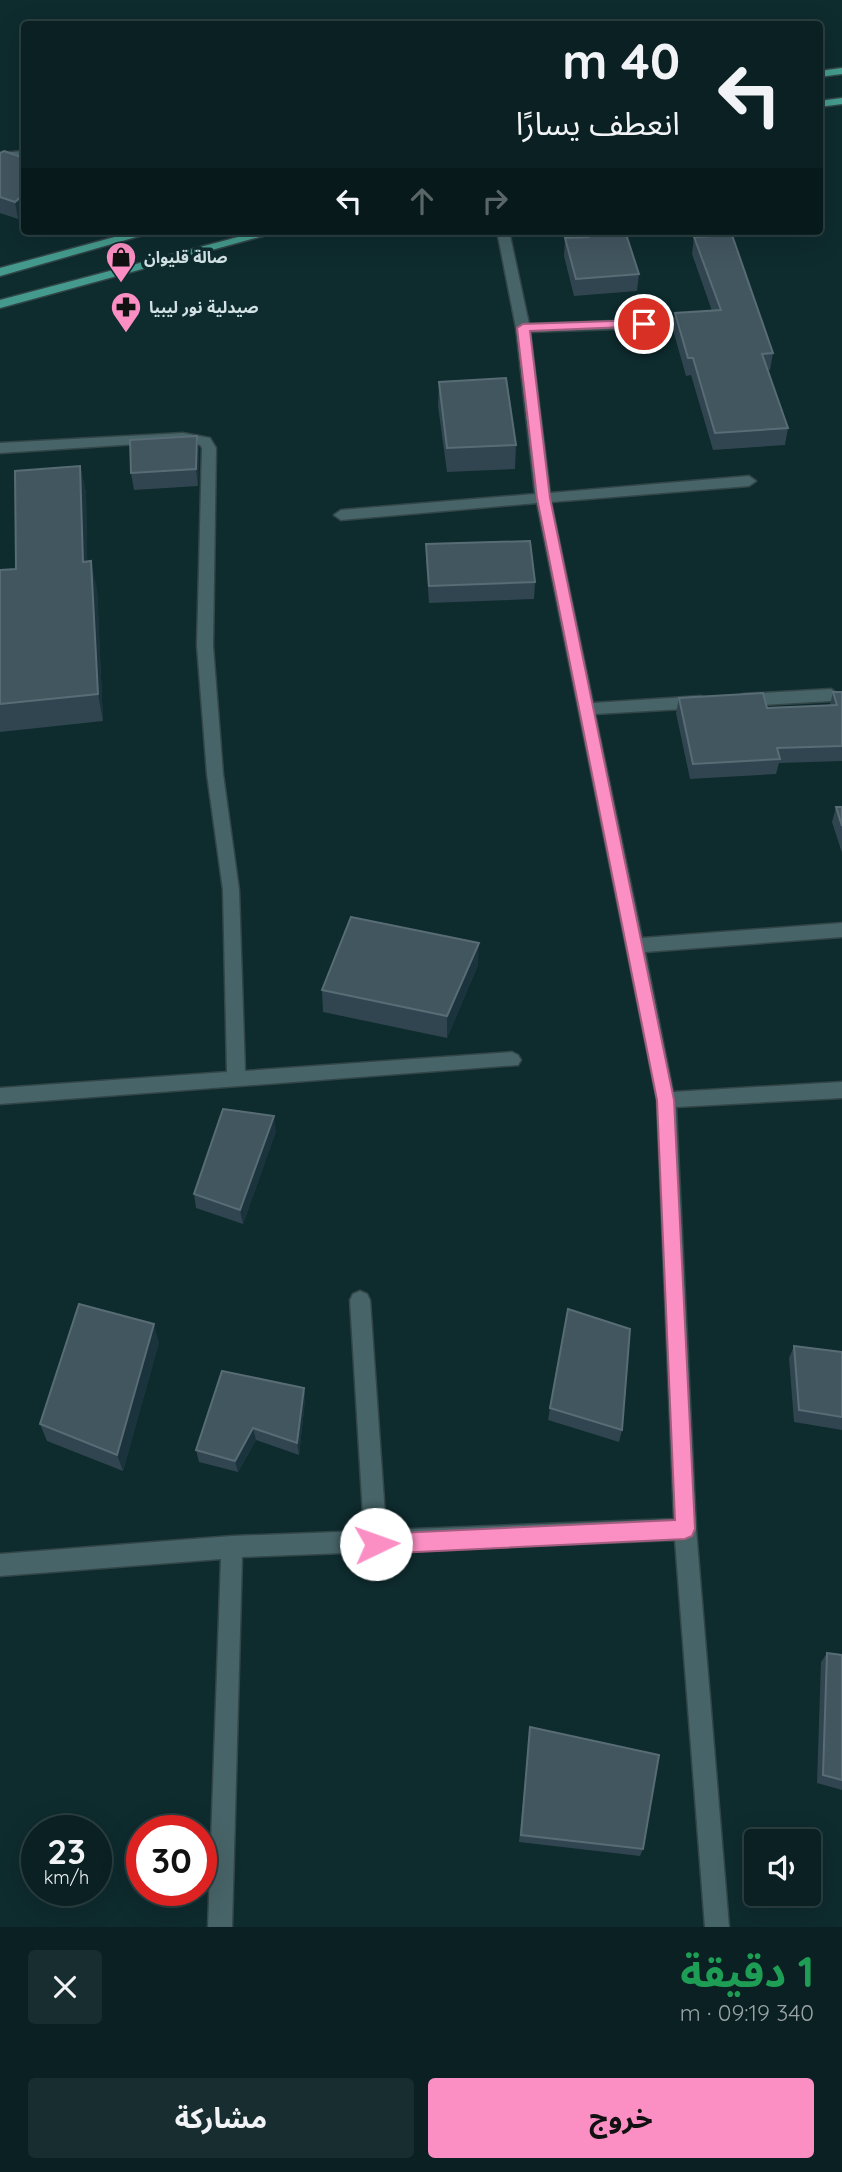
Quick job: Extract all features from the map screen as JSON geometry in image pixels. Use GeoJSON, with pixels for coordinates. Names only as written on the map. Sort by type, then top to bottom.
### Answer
{"type":"FeatureCollection","features":[{"type":"Feature","properties":{"kind":"main road"},"geometry":{"type":"LineString","coordinates":[[823,73],[842,71]]}},
{"type":"Feature","properties":{"kind":"main road"},"geometry":{"type":"LineString","coordinates":[[823,103],[842,101]]}},
{"type":"Feature","properties":{"kind":"main road"},"geometry":{"type":"LineString","coordinates":[[0,272],[136,235]]}},
{"type":"Feature","properties":{"kind":"main road"},"geometry":{"type":"LineString","coordinates":[[0,304],[260,235]]}},
{"type":"Feature","properties":{"kind":"street"},"geometry":{"type":"LineString","coordinates":[[0,157],[21,155]]}},
{"type":"Feature","properties":{"kind":"street"},"geometry":{"type":"LineString","coordinates":[[504,235],[523,328],[543,498],[666,1100],[685,1529],[717,1927]]}},
{"type":"Feature","properties":{"kind":"street"},"geometry":{"type":"LineString","coordinates":[[523,328],[644,324]]}},
{"type":"Feature","properties":{"kind":"street"},"geometry":{"type":"LineString","coordinates":[[0,448],[183,437],[205,441],[209,448],[205,646],[215,774],[231,890],[236,1078]]}},
{"type":"Feature","properties":{"kind":"street"},"geometry":{"type":"LineString","coordinates":[[341,515],[749,481]]}},
{"type":"Feature","properties":{"kind":"street"},"geometry":{"type":"LineString","coordinates":[[586,709],[831,695]]}},
{"type":"Feature","properties":{"kind":"street"},"geometry":{"type":"LineString","coordinates":[[634,946],[842,930]]}},
{"type":"Feature","properties":{"kind":"street"},"geometry":{"type":"LineString","coordinates":[[0,1096],[512,1060]]}},
{"type":"Feature","properties":{"kind":"street"},"geometry":{"type":"LineString","coordinates":[[666,1100],[842,1090]]}},
{"type":"Feature","properties":{"kind":"street"},"geometry":{"type":"LineString","coordinates":[[360,1300],[376,1544]]}},
{"type":"Feature","properties":{"kind":"street"},"geometry":{"type":"LineString","coordinates":[[0,1565],[232,1548],[685,1529]]}},
{"type":"Feature","properties":{"kind":"street"},"geometry":{"type":"LineString","coordinates":[[220,1927],[232,1548]]}},
{"type":"Feature","properties":{"kind":"building"},"geometry":{"type":"Polygon","coordinates":[[[4,151],[21,157],[21,197],[15,202],[0,197],[0,153],[4,151]]]}},
{"type":"Feature","properties":{"kind":"building"},"geometry":{"type":"Polygon","coordinates":[[[587,235],[626,235],[639,274],[576,279],[565,238],[588,237],[587,235]]]}},
{"type":"Feature","properties":{"kind":"building"},"geometry":{"type":"Polygon","coordinates":[[[732,235],[773,353],[762,354],[788,428],[715,433],[693,358],[688,358],[675,313],[721,310],[694,237],[732,235]]]}},
{"type":"Feature","properties":{"kind":"building"},"geometry":{"type":"Polygon","coordinates":[[[506,378],[516,445],[447,448],[439,382],[506,378]]]}},
{"type":"Feature","properties":{"kind":"building"},"geometry":{"type":"Polygon","coordinates":[[[197,436],[196,469],[131,473],[130,440],[197,436]]]}},
{"type":"Feature","properties":{"kind":"building"},"geometry":{"type":"Polygon","coordinates":[[[80,466],[83,562],[91,561],[98,694],[0,704],[0,570],[16,569],[15,471],[80,466]]]}},
{"type":"Feature","properties":{"kind":"building"},"geometry":{"type":"Polygon","coordinates":[[[530,541],[535,582],[429,586],[426,544],[530,541]]]}},
{"type":"Feature","properties":{"kind":"building"},"geometry":{"type":"Polygon","coordinates":[[[833,692],[842,692],[842,746],[777,748],[780,759],[693,764],[679,698],[763,693],[767,708],[837,705],[833,692]]]}},
{"type":"Feature","properties":{"kind":"building"},"geometry":{"type":"Polygon","coordinates":[[[836,807],[842,807],[842,826],[836,807]]]}},
{"type":"Feature","properties":{"kind":"building"},"geometry":{"type":"Polygon","coordinates":[[[351,917],[479,943],[447,1016],[322,990],[351,917]]]}},
{"type":"Feature","properties":{"kind":"building"},"geometry":{"type":"Polygon","coordinates":[[[223,1109],[274,1116],[240,1210],[194,1194],[223,1109]]]}},
{"type":"Feature","properties":{"kind":"building"},"geometry":{"type":"Polygon","coordinates":[[[79,1304],[154,1324],[117,1455],[40,1424],[79,1304]]]}},
{"type":"Feature","properties":{"kind":"building"},"geometry":{"type":"Polygon","coordinates":[[[568,1309],[630,1329],[622,1430],[550,1408],[568,1309]]]}},
{"type":"Feature","properties":{"kind":"building"},"geometry":{"type":"Polygon","coordinates":[[[794,1346],[842,1352],[842,1417],[799,1410],[794,1346]]]}},
{"type":"Feature","properties":{"kind":"building"},"geometry":{"type":"Polygon","coordinates":[[[222,1371],[304,1388],[297,1443],[253,1428],[235,1461],[196,1450],[222,1371]]]}},
{"type":"Feature","properties":{"kind":"building"},"geometry":{"type":"Polygon","coordinates":[[[827,1653],[842,1655],[842,1780],[823,1775],[827,1653]]]}},
{"type":"Feature","properties":{"kind":"building"},"geometry":{"type":"Polygon","coordinates":[[[530,1727],[659,1755],[643,1849],[521,1835],[530,1727]]]}},
{"type":"Feature","properties":{"kind":"place","name":"صالة قليوان"},"geometry":{"type":"Point","coordinates":[121,284]}},
{"type":"Feature","properties":{"kind":"place","name":"صيدلية نور ليبيا"},"geometry":{"type":"Point","coordinates":[126,334]}},
{"type":"Feature","properties":{"kind":"route"},"geometry":{"type":"LineString","coordinates":[[376,1544],[685,1529],[666,1100],[543,498],[523,328],[644,324]]}}]}
